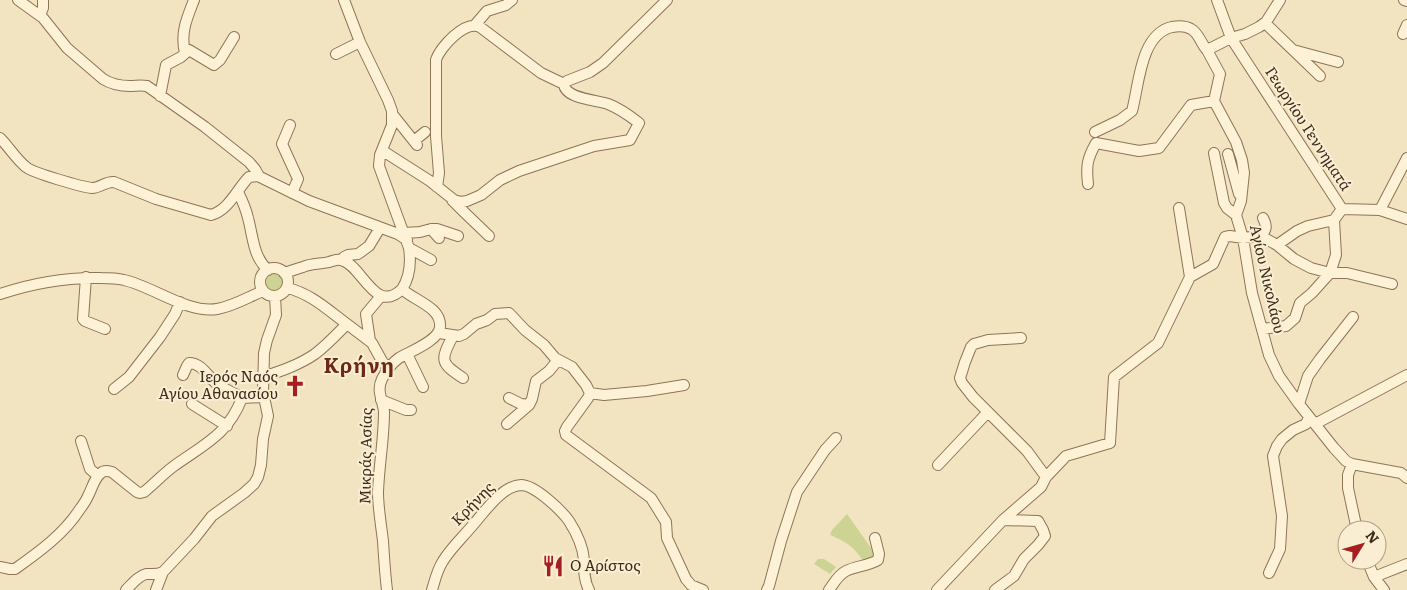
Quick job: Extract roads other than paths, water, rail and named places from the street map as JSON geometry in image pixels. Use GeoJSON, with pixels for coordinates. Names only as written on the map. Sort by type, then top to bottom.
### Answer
{"type":"FeatureCollection","features":[{"type":"Feature","properties":{"kind":"street"},"geometry":{"type":"LineString","coordinates":[[18,0],[40,15],[67,48],[106,81],[119,85],[145,85],[205,127],[249,162],[259,176]]}},
{"type":"Feature","properties":{"kind":"street"},"geometry":{"type":"LineString","coordinates":[[40,15],[44,0]]}},
{"type":"Feature","properties":{"kind":"street"},"geometry":{"type":"LineString","coordinates":[[185,53],[183,30],[194,0]]}},
{"type":"Feature","properties":{"kind":"street"},"geometry":{"type":"LineString","coordinates":[[344,0],[360,42],[388,100],[393,115],[416,143],[426,132]]}},
{"type":"Feature","properties":{"kind":"street"},"geometry":{"type":"LineString","coordinates":[[437,187],[439,173],[436,136],[436,60],[439,52],[461,31],[475,25],[487,11],[506,5],[512,0]]}},
{"type":"Feature","properties":{"kind":"street"},"geometry":{"type":"LineString","coordinates":[[564,84],[588,73],[603,63],[667,0]]}},
{"type":"Feature","properties":{"kind":"street","name":"Γεωργίου Γεννηματά"},"geometry":{"type":"LineString","coordinates":[[1217,0],[1231,38],[1342,209],[1334,220]]}},
{"type":"Feature","properties":{"kind":"street"},"geometry":{"type":"LineString","coordinates":[[1208,50],[1265,23],[1280,0]]}},
{"type":"Feature","properties":{"kind":"street"},"geometry":{"type":"LineString","coordinates":[[1265,23],[1320,76]]}},
{"type":"Feature","properties":{"kind":"street"},"geometry":{"type":"LineString","coordinates":[[383,150],[459,202],[481,195],[500,180],[519,171],[586,149],[631,140],[638,122],[609,105],[574,95],[565,89],[564,84],[541,73],[475,25]]}},
{"type":"Feature","properties":{"kind":"street"},"geometry":{"type":"LineString","coordinates":[[1088,184],[1086,168],[1088,156],[1096,143],[1139,151],[1159,148],[1191,105],[1214,101],[1220,74],[1208,50],[1202,45],[1196,33],[1189,28],[1176,26],[1160,32],[1148,48],[1143,61],[1132,111],[1120,120],[1095,132]]}},
{"type":"Feature","properties":{"kind":"street"},"geometry":{"type":"LineString","coordinates":[[160,96],[166,65],[189,50],[214,65],[220,60],[234,37]]}},
{"type":"Feature","properties":{"kind":"street"},"geometry":{"type":"LineString","coordinates":[[336,54],[360,42]]}},
{"type":"Feature","properties":{"kind":"street"},"geometry":{"type":"LineString","coordinates":[[1292,49],[1338,62]]}},
{"type":"Feature","properties":{"kind":"street","name":"Αγίου Νικολάου"},"geometry":{"type":"LineString","coordinates":[[1214,101],[1236,142],[1242,160],[1244,172],[1241,201],[1236,215],[1243,238],[1252,293],[1269,354],[1276,370],[1299,404],[1344,458],[1352,464]]}},
{"type":"Feature","properties":{"kind":"street"},"geometry":{"type":"LineString","coordinates":[[284,273],[303,266],[343,260],[350,264],[371,289],[381,296],[393,296],[402,289],[409,272],[410,258],[407,240],[379,166],[392,125],[393,115]]}},
{"type":"Feature","properties":{"kind":"street"},"geometry":{"type":"LineString","coordinates":[[290,125],[282,145],[298,179],[292,194]]}},
{"type":"Feature","properties":{"kind":"street"},"geometry":{"type":"LineString","coordinates":[[0,138],[26,167],[42,174],[96,188],[107,182],[114,182],[156,199],[211,215],[232,200],[249,177],[259,176],[292,194],[398,234],[431,260]]}},
{"type":"Feature","properties":{"kind":"street"},"geometry":{"type":"LineString","coordinates":[[1214,153],[1224,203],[1236,215]]}},
{"type":"Feature","properties":{"kind":"street"},"geometry":{"type":"LineString","coordinates":[[1228,154],[1241,201]]}},
{"type":"Feature","properties":{"kind":"street"},"geometry":{"type":"LineString","coordinates":[[1380,210],[1407,158]]}},
{"type":"Feature","properties":{"kind":"street"},"geometry":{"type":"LineString","coordinates":[[238,192],[247,213],[257,256],[261,264],[268,270]]}},
{"type":"Feature","properties":{"kind":"street"},"geometry":{"type":"LineString","coordinates":[[450,197],[489,236]]}},
{"type":"Feature","properties":{"kind":"street"},"geometry":{"type":"LineString","coordinates":[[1179,208],[1190,277]]}},
{"type":"Feature","properties":{"kind":"street"},"geometry":{"type":"LineString","coordinates":[[1342,209],[1380,210],[1407,219]]}},
{"type":"Feature","properties":{"kind":"street"},"geometry":{"type":"LineString","coordinates":[[1261,236],[1267,226],[1263,218]]}},
{"type":"Feature","properties":{"kind":"street"},"geometry":{"type":"LineString","coordinates":[[1262,329],[1286,326],[1295,318],[1300,303],[1330,273],[1336,255],[1334,220],[1303,228],[1277,245]]}},
{"type":"Feature","properties":{"kind":"street"},"geometry":{"type":"LineString","coordinates":[[343,260],[344,257],[358,254],[369,246],[380,228]]}},
{"type":"Feature","properties":{"kind":"street"},"geometry":{"type":"LineString","coordinates":[[407,240],[420,232],[431,229],[437,229],[458,236]]}},
{"type":"Feature","properties":{"kind":"street"},"geometry":{"type":"LineString","coordinates":[[431,229],[439,238]]}},
{"type":"Feature","properties":{"kind":"street"},"geometry":{"type":"LineString","coordinates":[[937,590],[1003,520],[1041,487],[1046,477],[1066,456],[1110,443],[1114,376],[1158,343],[1190,277],[1213,264],[1225,237],[1261,236],[1277,245],[1294,259],[1311,268],[1330,273],[1346,273],[1392,284]]}},
{"type":"Feature","properties":{"kind":"street"},"geometry":{"type":"LineString","coordinates":[[277,269],[284,273],[288,281],[287,288],[283,293],[275,296],[268,295],[261,285],[263,274],[268,270],[277,269]]}},
{"type":"Feature","properties":{"kind":"street"},"geometry":{"type":"LineString","coordinates":[[86,278],[83,319],[105,329]]}},
{"type":"Feature","properties":{"kind":"street"},"geometry":{"type":"LineString","coordinates":[[0,294],[26,286],[64,279],[125,280],[180,302],[215,309],[237,303],[264,291]]}},
{"type":"Feature","properties":{"kind":"street"},"geometry":{"type":"LineString","coordinates":[[287,288],[310,297],[370,341]]}},
{"type":"Feature","properties":{"kind":"street"},"geometry":{"type":"LineString","coordinates":[[381,296],[366,315],[370,341],[388,369],[399,358],[431,340],[439,333],[440,324],[436,314],[406,294],[402,289]]}},
{"type":"Feature","properties":{"kind":"street"},"geometry":{"type":"LineString","coordinates":[[156,590],[163,572],[198,535],[212,516],[244,493],[257,478],[261,466],[263,439],[268,419],[268,410],[264,396],[264,353],[276,315],[275,296]]}},
{"type":"Feature","properties":{"kind":"street"},"geometry":{"type":"LineString","coordinates":[[114,389],[129,377],[164,332],[176,314],[180,302]]}},
{"type":"Feature","properties":{"kind":"street"},"geometry":{"type":"LineString","coordinates":[[439,333],[461,336],[476,324],[487,320],[495,314],[508,313],[558,360],[572,367],[590,393],[567,427],[566,435],[652,498],[666,522],[667,538],[686,579],[691,585],[703,590]]}},
{"type":"Feature","properties":{"kind":"street"},"geometry":{"type":"LineString","coordinates":[[1299,404],[1308,376],[1352,317]]}},
{"type":"Feature","properties":{"kind":"street"},"geometry":{"type":"LineString","coordinates":[[263,377],[285,370],[314,355],[329,343],[347,324]]}},
{"type":"Feature","properties":{"kind":"street"},"geometry":{"type":"LineString","coordinates":[[452,336],[445,351],[445,364],[463,378]]}},
{"type":"Feature","properties":{"kind":"street"},"geometry":{"type":"LineString","coordinates":[[1021,338],[984,340],[974,344],[970,349],[960,374],[960,381],[987,413],[1023,446],[1046,477]]}},
{"type":"Feature","properties":{"kind":"street"},"geometry":{"type":"LineString","coordinates":[[407,354],[423,387]]}},
{"type":"Feature","properties":{"kind":"street"},"geometry":{"type":"LineString","coordinates":[[507,424],[529,405],[536,381],[558,360]]}},
{"type":"Feature","properties":{"kind":"street"},"geometry":{"type":"LineString","coordinates":[[183,375],[189,363],[193,363],[200,367],[216,383],[242,398],[264,396]]}},
{"type":"Feature","properties":{"kind":"street","name":"Μικράς Ασίας"},"geometry":{"type":"LineString","coordinates":[[387,590],[378,494],[384,412],[379,390],[388,369]]}},
{"type":"Feature","properties":{"kind":"street"},"geometry":{"type":"LineString","coordinates":[[1269,573],[1280,549],[1282,516],[1273,456],[1277,446],[1293,430],[1407,375]]}},
{"type":"Feature","properties":{"kind":"street"},"geometry":{"type":"LineString","coordinates":[[590,393],[604,395],[684,385]]}},
{"type":"Feature","properties":{"kind":"street"},"geometry":{"type":"LineString","coordinates":[[0,567],[10,570],[15,569],[50,542],[78,513],[88,498],[100,473],[112,472],[141,493],[172,467],[205,446],[227,426],[242,398]]}},
{"type":"Feature","properties":{"kind":"street"},"geometry":{"type":"LineString","coordinates":[[509,398],[521,404],[529,405]]}},
{"type":"Feature","properties":{"kind":"street"},"geometry":{"type":"LineString","coordinates":[[381,400],[406,410],[411,410]]}},
{"type":"Feature","properties":{"kind":"street"},"geometry":{"type":"LineString","coordinates":[[192,404],[227,426]]}},
{"type":"Feature","properties":{"kind":"street"},"geometry":{"type":"LineString","coordinates":[[938,465],[987,413]]}},
{"type":"Feature","properties":{"kind":"street"},"geometry":{"type":"LineString","coordinates":[[767,590],[770,586],[796,492],[825,450],[836,438]]}},
{"type":"Feature","properties":{"kind":"street"},"geometry":{"type":"LineString","coordinates":[[80,441],[90,469],[98,476]]}},
{"type":"Feature","properties":{"kind":"street"},"geometry":{"type":"LineString","coordinates":[[1355,520],[1348,488],[1348,475],[1352,464],[1401,473],[1407,478]]}},
{"type":"Feature","properties":{"kind":"street","name":"Κρήνης"},"geometry":{"type":"LineString","coordinates":[[432,590],[439,568],[456,543],[496,498],[510,488],[522,485],[538,492],[564,515],[571,525],[580,543],[589,590]]}},
{"type":"Feature","properties":{"kind":"street"},"geometry":{"type":"LineString","coordinates":[[995,590],[1014,576],[1024,559],[1045,536],[1038,521],[1003,520]]}},
{"type":"Feature","properties":{"kind":"street"},"geometry":{"type":"LineString","coordinates":[[829,590],[845,572],[878,560],[880,554],[875,538]]}},
{"type":"Feature","properties":{"kind":"street"},"geometry":{"type":"LineString","coordinates":[[1374,577],[1407,564]]}},
{"type":"Feature","properties":{"kind":"street"},"geometry":{"type":"LineString","coordinates":[[1371,570],[1384,590]]}},
{"type":"Feature","properties":{"kind":"street"},"geometry":{"type":"LineString","coordinates":[[126,590],[142,575],[163,572]]}},
{"type":"Feature","properties":{"kind":"place","name":"Ιερός Ναός Αγίου Αθανασίου"},"geometry":{"type":"Point","coordinates":[295,386]}},
{"type":"Feature","properties":{"kind":"place","name":"Ο Αρίστος"},"geometry":{"type":"Point","coordinates":[553,566]}},
{"type":"Feature","properties":{"kind":"district","name":"Κρήνη"},"geometry":{"type":"Point","coordinates":[359,366]}}]}
